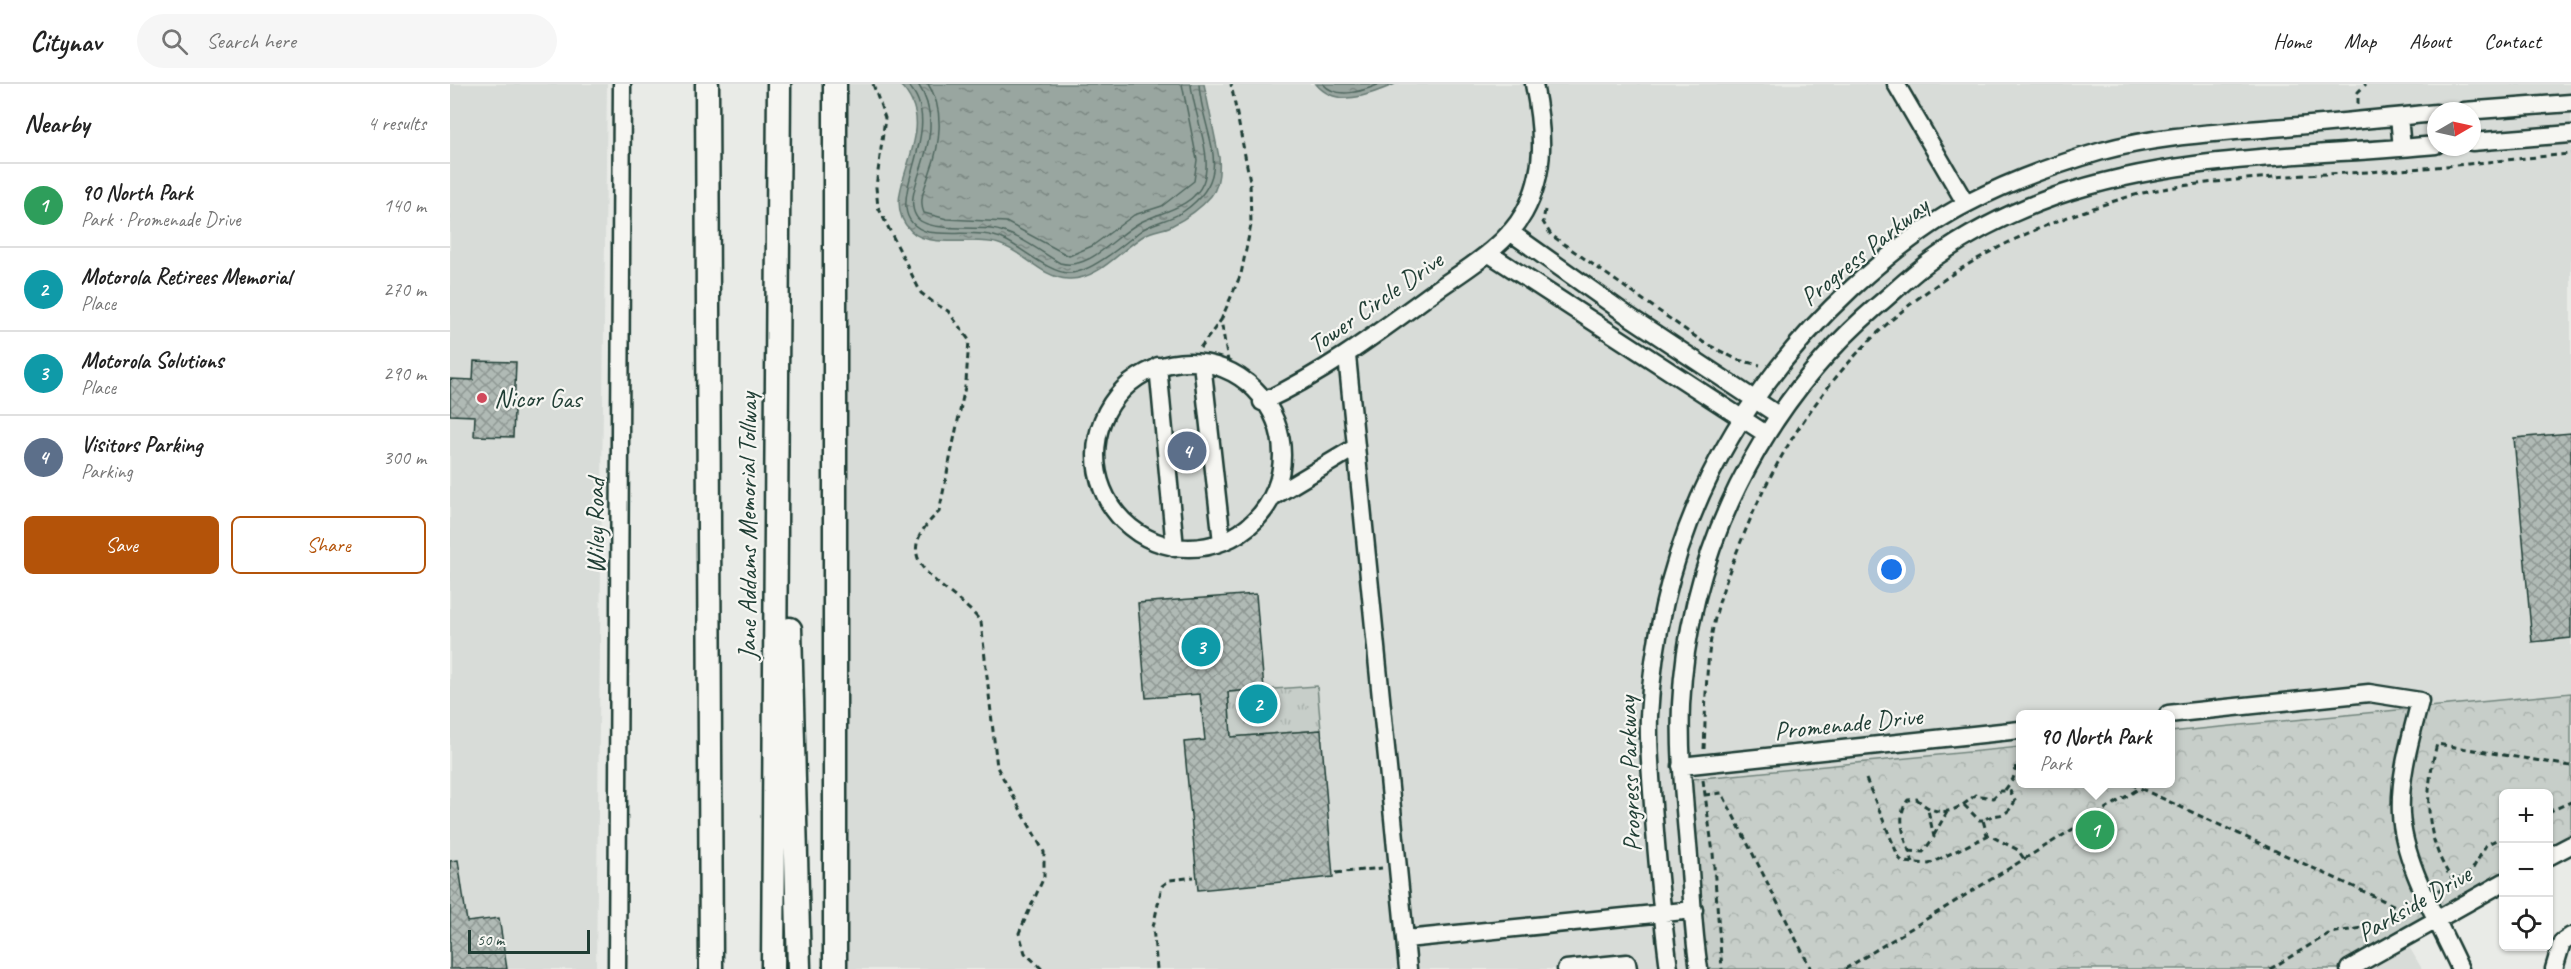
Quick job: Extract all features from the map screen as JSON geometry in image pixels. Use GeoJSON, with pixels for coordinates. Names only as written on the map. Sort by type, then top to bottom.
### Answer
{"type":"FeatureCollection","features":[{"type":"Feature","properties":{"kind":"highway","name":"Jane Addams Memorial Tollway"},"geometry":{"type":"LineString","coordinates":[[707,84],[711,969]]}},
{"type":"Feature","properties":{"kind":"highway","name":"Jane Addams Memorial Tollway"},"geometry":{"type":"LineString","coordinates":[[773,969],[779,84]]}},
{"type":"Feature","properties":{"kind":"highway"},"geometry":{"type":"LineString","coordinates":[[835,84],[835,969]]}},
{"type":"Feature","properties":{"kind":"highway"},"geometry":{"type":"LineString","coordinates":[[778,192],[799,969]]}},
{"type":"Feature","properties":{"kind":"street","name":"Wiley Road"},"geometry":{"type":"LineString","coordinates":[[617,969],[622,84]]}},
{"type":"Feature","properties":{"kind":"street","name":"Tower Circle Drive"},"geometry":{"type":"LineString","coordinates":[[1262,402],[1297,386],[1347,356],[1488,253],[1510,232],[1524,213],[1536,182],[1543,147],[1534,84]]}},
{"type":"Feature","properties":{"kind":"street"},"geometry":{"type":"LineString","coordinates":[[1896,84],[1966,204]]}},
{"type":"Feature","properties":{"kind":"street"},"geometry":{"type":"LineString","coordinates":[[2481,110],[2571,103]]}},
{"type":"Feature","properties":{"kind":"street","name":"Progress Parkway"},"geometry":{"type":"LineString","coordinates":[[1669,969],[1662,913],[1649,729],[1658,639],[1678,551],[1695,507],[1742,419],[1810,328],[1899,248],[1966,204],[2018,180],[2104,151],[2185,135],[2427,114]]}},
{"type":"Feature","properties":{"kind":"street"},"geometry":{"type":"LineString","coordinates":[[2399,117],[2402,148]]}},
{"type":"Feature","properties":{"kind":"street"},"geometry":{"type":"LineString","coordinates":[[2481,141],[2571,134]]}},
{"type":"Feature","properties":{"kind":"street","name":"Progress Parkway"},"geometry":{"type":"LineString","coordinates":[[1699,969],[1681,766],[1681,702],[1684,662],[1703,576],[1719,525],[1766,434],[1844,335],[1933,259],[2001,219],[2057,196],[2144,172],[2225,161],[2427,146]]}},
{"type":"Feature","properties":{"kind":"street"},"geometry":{"type":"LineString","coordinates":[[1510,232],[1627,315],[1778,416]]}},
{"type":"Feature","properties":{"kind":"street"},"geometry":{"type":"LineString","coordinates":[[1488,253],[1766,434]]}},
{"type":"Feature","properties":{"kind":"street"},"geometry":{"type":"LineString","coordinates":[[1347,356],[1408,969]]}},
{"type":"Feature","properties":{"kind":"street"},"geometry":{"type":"LineString","coordinates":[[1210,363],[1250,383],[1279,429],[1283,461],[1274,496],[1259,518],[1235,537],[1206,548],[1175,548],[1145,538],[1121,519],[1104,493],[1096,463],[1098,432],[1110,404],[1131,381],[1158,366],[1195,364],[1210,363]]}},
{"type":"Feature","properties":{"kind":"street"},"geometry":{"type":"LineString","coordinates":[[1195,364],[1222,542]]}},
{"type":"Feature","properties":{"kind":"street"},"geometry":{"type":"LineString","coordinates":[[1158,366],[1175,548]]}},
{"type":"Feature","properties":{"kind":"street"},"geometry":{"type":"LineString","coordinates":[[1274,496],[1356,447]]}},
{"type":"Feature","properties":{"kind":"street"},"geometry":{"type":"LineString","coordinates":[[2175,713],[2369,693],[2420,701],[2402,779],[2401,815],[2408,851],[2460,969]]}},
{"type":"Feature","properties":{"kind":"street","name":"Promenade Drive"},"geometry":{"type":"LineString","coordinates":[[1681,766],[2016,730]]}},
{"type":"Feature","properties":{"kind":"street"},"geometry":{"type":"LineString","coordinates":[[2553,854],[2571,845]]}},
{"type":"Feature","properties":{"kind":"street","name":"Parkside Drive"},"geometry":{"type":"LineString","coordinates":[[2349,969],[2499,885]]}},
{"type":"Feature","properties":{"kind":"street"},"geometry":{"type":"LineString","coordinates":[[1406,939],[1694,910]]}},
{"type":"Feature","properties":{"kind":"street"},"geometry":{"type":"LineString","coordinates":[[2554,969],[2562,942],[2571,936]]}},
{"type":"Feature","properties":{"kind":"street"},"geometry":{"type":"LineString","coordinates":[[1566,969],[1628,966]]}},
{"type":"Feature","properties":{"kind":"path"},"geometry":{"type":"LineString","coordinates":[[873,84],[885,118],[876,187],[878,207],[921,293],[948,311],[969,340],[966,382],[939,512],[927,523],[918,538],[916,558],[926,574],[968,605],[981,622],[997,767],[1044,852],[1044,877],[1019,933],[1026,953],[1041,969]]}},
{"type":"Feature","properties":{"kind":"path"},"geometry":{"type":"LineString","coordinates":[[1195,364],[1221,320],[1241,274],[1251,225],[1250,182],[1231,84]]}},
{"type":"Feature","properties":{"kind":"path"},"geometry":{"type":"LineString","coordinates":[[2358,99],[2358,92],[2366,84]]}},
{"type":"Feature","properties":{"kind":"path"},"geometry":{"type":"LineString","coordinates":[[1722,969],[1704,764],[1707,682],[1714,623],[1735,557],[1764,484],[1796,429],[1857,351],[1908,306],[1956,270],[2008,242],[2058,220],[2162,189],[2571,154]]}},
{"type":"Feature","properties":{"kind":"path"},"geometry":{"type":"LineString","coordinates":[[1546,201],[1543,222],[1551,235],[1703,342],[1738,360],[1757,363]]}},
{"type":"Feature","properties":{"kind":"path"},"geometry":{"type":"LineString","coordinates":[[1221,320],[1230,373]]}},
{"type":"Feature","properties":{"kind":"path"},"geometry":{"type":"LineString","coordinates":[[2454,882],[2438,855],[2428,816],[2428,790],[2437,744],[2571,766]]}},
{"type":"Feature","properties":{"kind":"path"},"geometry":{"type":"LineString","coordinates":[[2005,790],[2016,771]]}},
{"type":"Feature","properties":{"kind":"path"},"geometry":{"type":"LineString","coordinates":[[1866,779],[1899,858],[1903,862],[1929,864],[1987,835]]}},
{"type":"Feature","properties":{"kind":"path"},"geometry":{"type":"LineString","coordinates":[[1845,969],[2140,788],[2404,910]]}},
{"type":"Feature","properties":{"kind":"path"},"geometry":{"type":"LineString","coordinates":[[1927,809],[1948,811],[1964,805],[1975,795],[1993,798],[2000,791],[2005,790],[2010,791],[2015,801],[2010,811],[2002,816],[1991,815],[1983,820],[1979,820],[1964,805]]}},
{"type":"Feature","properties":{"kind":"path"},"geometry":{"type":"LineString","coordinates":[[1705,795],[1722,793],[1811,969]]}},
{"type":"Feature","properties":{"kind":"path"},"geometry":{"type":"LineString","coordinates":[[1913,863],[1901,819],[1901,809],[1908,800],[1917,799],[1931,814],[1934,837]]}},
{"type":"Feature","properties":{"kind":"path"},"geometry":{"type":"LineString","coordinates":[[2553,810],[2571,802]]}},
{"type":"Feature","properties":{"kind":"path"},"geometry":{"type":"LineString","coordinates":[[1910,851],[1923,852],[1948,811]]}},
{"type":"Feature","properties":{"kind":"path"},"geometry":{"type":"LineString","coordinates":[[1983,820],[1987,835],[2018,850],[2024,859]]}},
{"type":"Feature","properties":{"kind":"path"},"geometry":{"type":"LineString","coordinates":[[2270,969],[2330,933],[2375,926],[2428,897],[2471,872],[2486,845],[2499,838]]}},
{"type":"Feature","properties":{"kind":"path"},"geometry":{"type":"LineString","coordinates":[[1336,873],[1385,868]]}},
{"type":"Feature","properties":{"kind":"path"},"geometry":{"type":"LineString","coordinates":[[1157,969],[1153,927],[1162,886],[1170,880],[1194,877]]}},
{"type":"Feature","properties":{"kind":"shaded area"},"geometry":{"type":"Polygon","coordinates":[[[450,84],[607,84],[596,969],[450,969],[450,84]]]}},
{"type":"Feature","properties":{"kind":"shaded area"},"geometry":{"type":"Polygon","coordinates":[[[830,84],[2571,84],[2571,845],[2553,805],[2553,789],[2499,789],[2499,801],[2404,938],[2422,969],[825,969],[830,84]]]}},
{"type":"Feature","properties":{"kind":"green space"},"geometry":{"type":"Polygon","coordinates":[[[1317,686],[1321,730],[1231,737],[1228,692],[1317,686]]]}},
{"type":"Feature","properties":{"kind":"green space"},"geometry":{"type":"Polygon","coordinates":[[[2571,693],[2571,845],[2553,855],[2553,789],[2499,789],[2499,884],[2349,969],[1699,969],[1682,780],[2016,747],[2016,788],[2175,788],[2175,732],[2571,693]]]}},
{"type":"Feature","properties":{"kind":"water"},"geometry":{"type":"Polygon","coordinates":[[[899,84],[1204,84],[1219,157],[1218,182],[1211,196],[1187,217],[1171,226],[1145,235],[1109,263],[1079,278],[1068,279],[1050,274],[1008,247],[999,244],[929,240],[911,231],[901,216],[899,199],[914,142],[916,122],[912,103],[899,84]]]}},
{"type":"Feature","properties":{"kind":"water"},"geometry":{"type":"Polygon","coordinates":[[[1316,84],[1395,84],[1354,98],[1343,98],[1324,92],[1316,84]]]}},
{"type":"Feature","properties":{"kind":"building","name":"Nicor Gas"},"geometry":{"type":"Polygon","coordinates":[[[474,361],[516,362],[513,437],[474,436],[475,416],[450,415],[450,379],[473,380],[474,361]]]}},
{"type":"Feature","properties":{"kind":"building"},"geometry":{"type":"Polygon","coordinates":[[[2571,433],[2571,638],[2532,642],[2514,438],[2571,433]]]}},
{"type":"Feature","properties":{"kind":"building"},"geometry":{"type":"Polygon","coordinates":[[[1256,594],[1264,689],[1228,692],[1231,737],[1321,730],[1333,877],[1198,890],[1184,742],[1205,740],[1200,694],[1146,698],[1138,603],[1256,594]]]}},
{"type":"Feature","properties":{"kind":"building"},"geometry":{"type":"Polygon","coordinates":[[[458,860],[467,922],[499,918],[507,969],[450,969],[450,861],[458,860]]]}},
{"type":"Feature","properties":{"kind":"place","name":"Nicor Gas"},"geometry":{"type":"Point","coordinates":[482,398]}},
{"type":"Feature","properties":{"kind":"place","name":"Visitors Parking"},"geometry":{"type":"Point","coordinates":[1187,451]}},
{"type":"Feature","properties":{"kind":"place","name":"Motorola Solutions"},"geometry":{"type":"Point","coordinates":[1201,647]}},
{"type":"Feature","properties":{"kind":"place","name":"Motorola Retirees Memorial"},"geometry":{"type":"Point","coordinates":[1258,704]}},
{"type":"Feature","properties":{"kind":"place","name":"90 North Park"},"geometry":{"type":"Point","coordinates":[2095,830]}}]}
